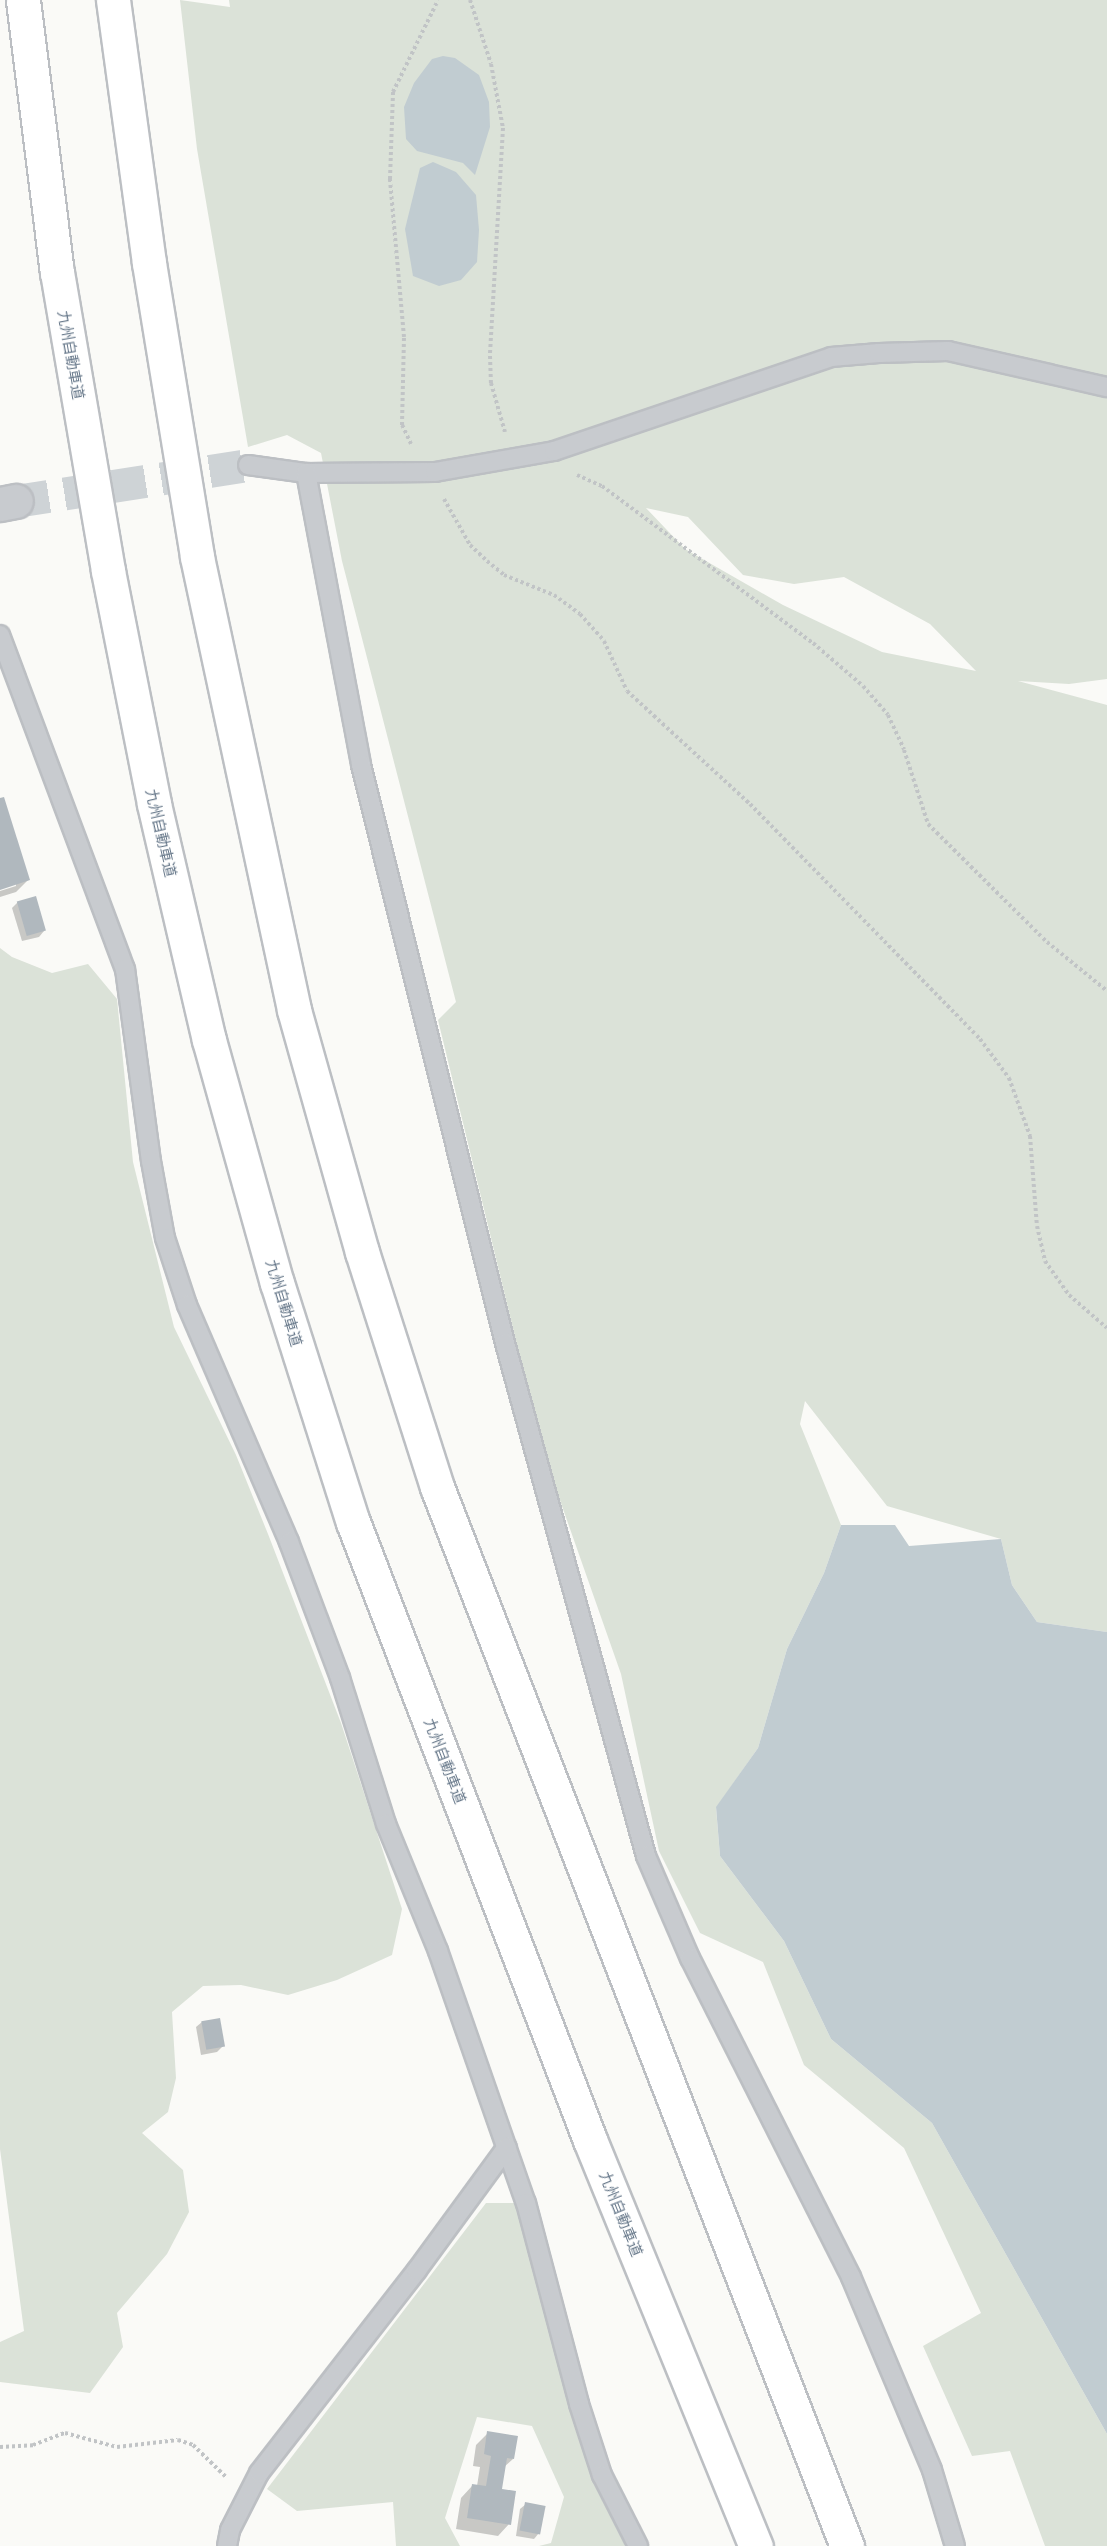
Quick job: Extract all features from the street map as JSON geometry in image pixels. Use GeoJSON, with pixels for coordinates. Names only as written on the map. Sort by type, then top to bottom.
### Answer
{"type":"FeatureCollection","features":[{"type":"Feature","properties":{"kind":"highway","name":"九州自動車道"},"geometry":{"type":"LineString","coordinates":[[23,0],[57,272],[108,571],[151,792],[209,1040],[277,1283],[353,1522],[590,2140],[756,2546]]}},
{"type":"Feature","properties":{"kind":"highway"},"geometry":{"type":"LineString","coordinates":[[113,0],[149,263],[199,568],[294,1010],[362,1252],[437,1487],[847,2546]]}},
{"type":"Feature","properties":{"kind":"lane"},"geometry":{"type":"LineString","coordinates":[[248,465],[306,473],[435,472],[537,454],[831,357],[948,351],[1107,387]]}},
{"type":"Feature","properties":{"kind":"lane"},"geometry":{"type":"LineString","coordinates":[[306,473],[361,765],[505,1343],[646,1856],[690,1958],[852,2277],[932,2470],[955,2546]]}},
{"type":"Feature","properties":{"kind":"lane"},"geometry":{"type":"LineString","coordinates":[[0,635],[125,969],[151,1161],[165,1238],[187,1305],[297,1563],[340,1678],[386,1824],[438,1951],[507,2147],[602,2475],[638,2546]]}},
{"type":"Feature","properties":{"kind":"lane"},"geometry":{"type":"LineString","coordinates":[[227,2546],[230,2530],[259,2473],[417,2270],[507,2147]]}},
{"type":"Feature","properties":{"kind":"path"},"geometry":{"type":"LineString","coordinates":[[438,0],[393,92],[390,179],[404,337],[402,425],[410,442],[429,456],[438,490],[470,546],[504,575],[554,595],[580,614],[604,641],[627,691],[750,804],[980,1039],[1009,1078],[1030,1136],[1037,1226],[1045,1261],[1069,1295],[1107,1328]]}},
{"type":"Feature","properties":{"kind":"path"},"geometry":{"type":"LineString","coordinates":[[470,0],[494,75],[503,128],[490,356],[491,383],[512,458]]}},
{"type":"Feature","properties":{"kind":"path"},"geometry":{"type":"LineString","coordinates":[[537,454],[602,486],[813,643],[863,686],[888,716],[928,824],[1047,942],[1107,990]]}},
{"type":"Feature","properties":{"kind":"path"},"geometry":{"type":"LineString","coordinates":[[0,2447],[33,2445],[65,2433],[117,2447],[178,2440],[193,2445],[247,2497]]}},
{"type":"Feature","properties":{"kind":"shaded area"},"geometry":{"type":"Polygon","coordinates":[[[180,0],[230,7],[229,0],[1107,0],[1107,679],[1069,684],[1018,681],[1107,705],[1107,1632],[1037,1622],[1012,1585],[1001,1539],[887,1506],[805,1401],[800,1424],[841,1525],[824,1573],[787,1649],[758,1748],[716,1808],[720,1856],[784,1941],[831,2039],[932,2123],[1107,2434],[1107,2546],[1045,2546],[1010,2451],[972,2456],[923,2346],[981,2313],[904,2148],[804,2065],[763,1962],[700,1933],[659,1851],[621,1674],[543,1452],[438,1020],[456,1002],[342,561],[321,453],[287,435],[248,447],[197,149],[180,0]],[[646,508],[685,549],[783,605],[882,652],[976,671],[930,624],[844,577],[794,584],[743,575],[688,517],[646,508]]]}},
{"type":"Feature","properties":{"kind":"shaded area"},"geometry":{"type":"Polygon","coordinates":[[[443,56],[455,58],[479,75],[489,102],[490,127],[475,175],[463,163],[417,151],[406,139],[404,107],[414,83],[432,59],[443,56]]]}},
{"type":"Feature","properties":{"kind":"shaded area"},"geometry":{"type":"Polygon","coordinates":[[[433,162],[456,172],[476,195],[479,230],[477,262],[461,280],[439,286],[413,276],[405,229],[420,168],[433,162]]]}},
{"type":"Feature","properties":{"kind":"shaded area"},"geometry":{"type":"Polygon","coordinates":[[[0,948],[12,957],[52,973],[88,964],[117,999],[133,1162],[174,1327],[236,1455],[268,1534],[341,1723],[402,1909],[392,1955],[337,1980],[288,1995],[241,1985],[203,1986],[172,2012],[176,2078],[168,2112],[142,2133],[183,2170],[189,2212],[167,2254],[117,2313],[123,2347],[90,2393],[0,2382],[0,2342],[24,2331],[0,2149],[0,948]]]}},
{"type":"Feature","properties":{"kind":"shaded area"},"geometry":{"type":"Polygon","coordinates":[[[841,1525],[895,1525],[909,1546],[1001,1539],[1012,1585],[1037,1622],[1107,1632],[1107,2434],[932,2123],[831,2039],[784,1941],[720,1856],[716,1807],[758,1748],[787,1649],[824,1573],[841,1525]]]}},
{"type":"Feature","properties":{"kind":"shaded area"},"geometry":{"type":"Polygon","coordinates":[[[486,2203],[515,2203],[575,2415],[625,2546],[539,2546],[551,2543],[564,2497],[532,2426],[477,2417],[445,2518],[460,2546],[396,2546],[393,2502],[297,2511],[267,2489],[486,2203]]]}},
{"type":"Feature","properties":{"kind":"building"},"geometry":{"type":"Polygon","coordinates":[[[4,797],[30,880],[0,890],[0,798],[4,797]]]}},
{"type":"Feature","properties":{"kind":"building"},"geometry":{"type":"Polygon","coordinates":[[[36,896],[46,931],[27,936],[17,902],[36,896]]]}},
{"type":"Feature","properties":{"kind":"building"},"geometry":{"type":"Polygon","coordinates":[[[220,2018],[225,2047],[206,2050],[201,2021],[220,2018]]]}},
{"type":"Feature","properties":{"kind":"building"},"geometry":{"type":"Polygon","coordinates":[[[487,2431],[518,2436],[514,2459],[507,2458],[502,2489],[516,2491],[511,2525],[467,2518],[472,2484],[486,2486],[491,2456],[484,2454],[487,2431]]]}},
{"type":"Feature","properties":{"kind":"building"},"geometry":{"type":"Polygon","coordinates":[[[525,2502],[546,2506],[540,2534],[519,2530],[525,2502]]]}},
{"type":"Feature","properties":{"kind":"tunnel"},"geometry":{"type":"LineString","coordinates":[[16,501],[248,465]]}}]}
